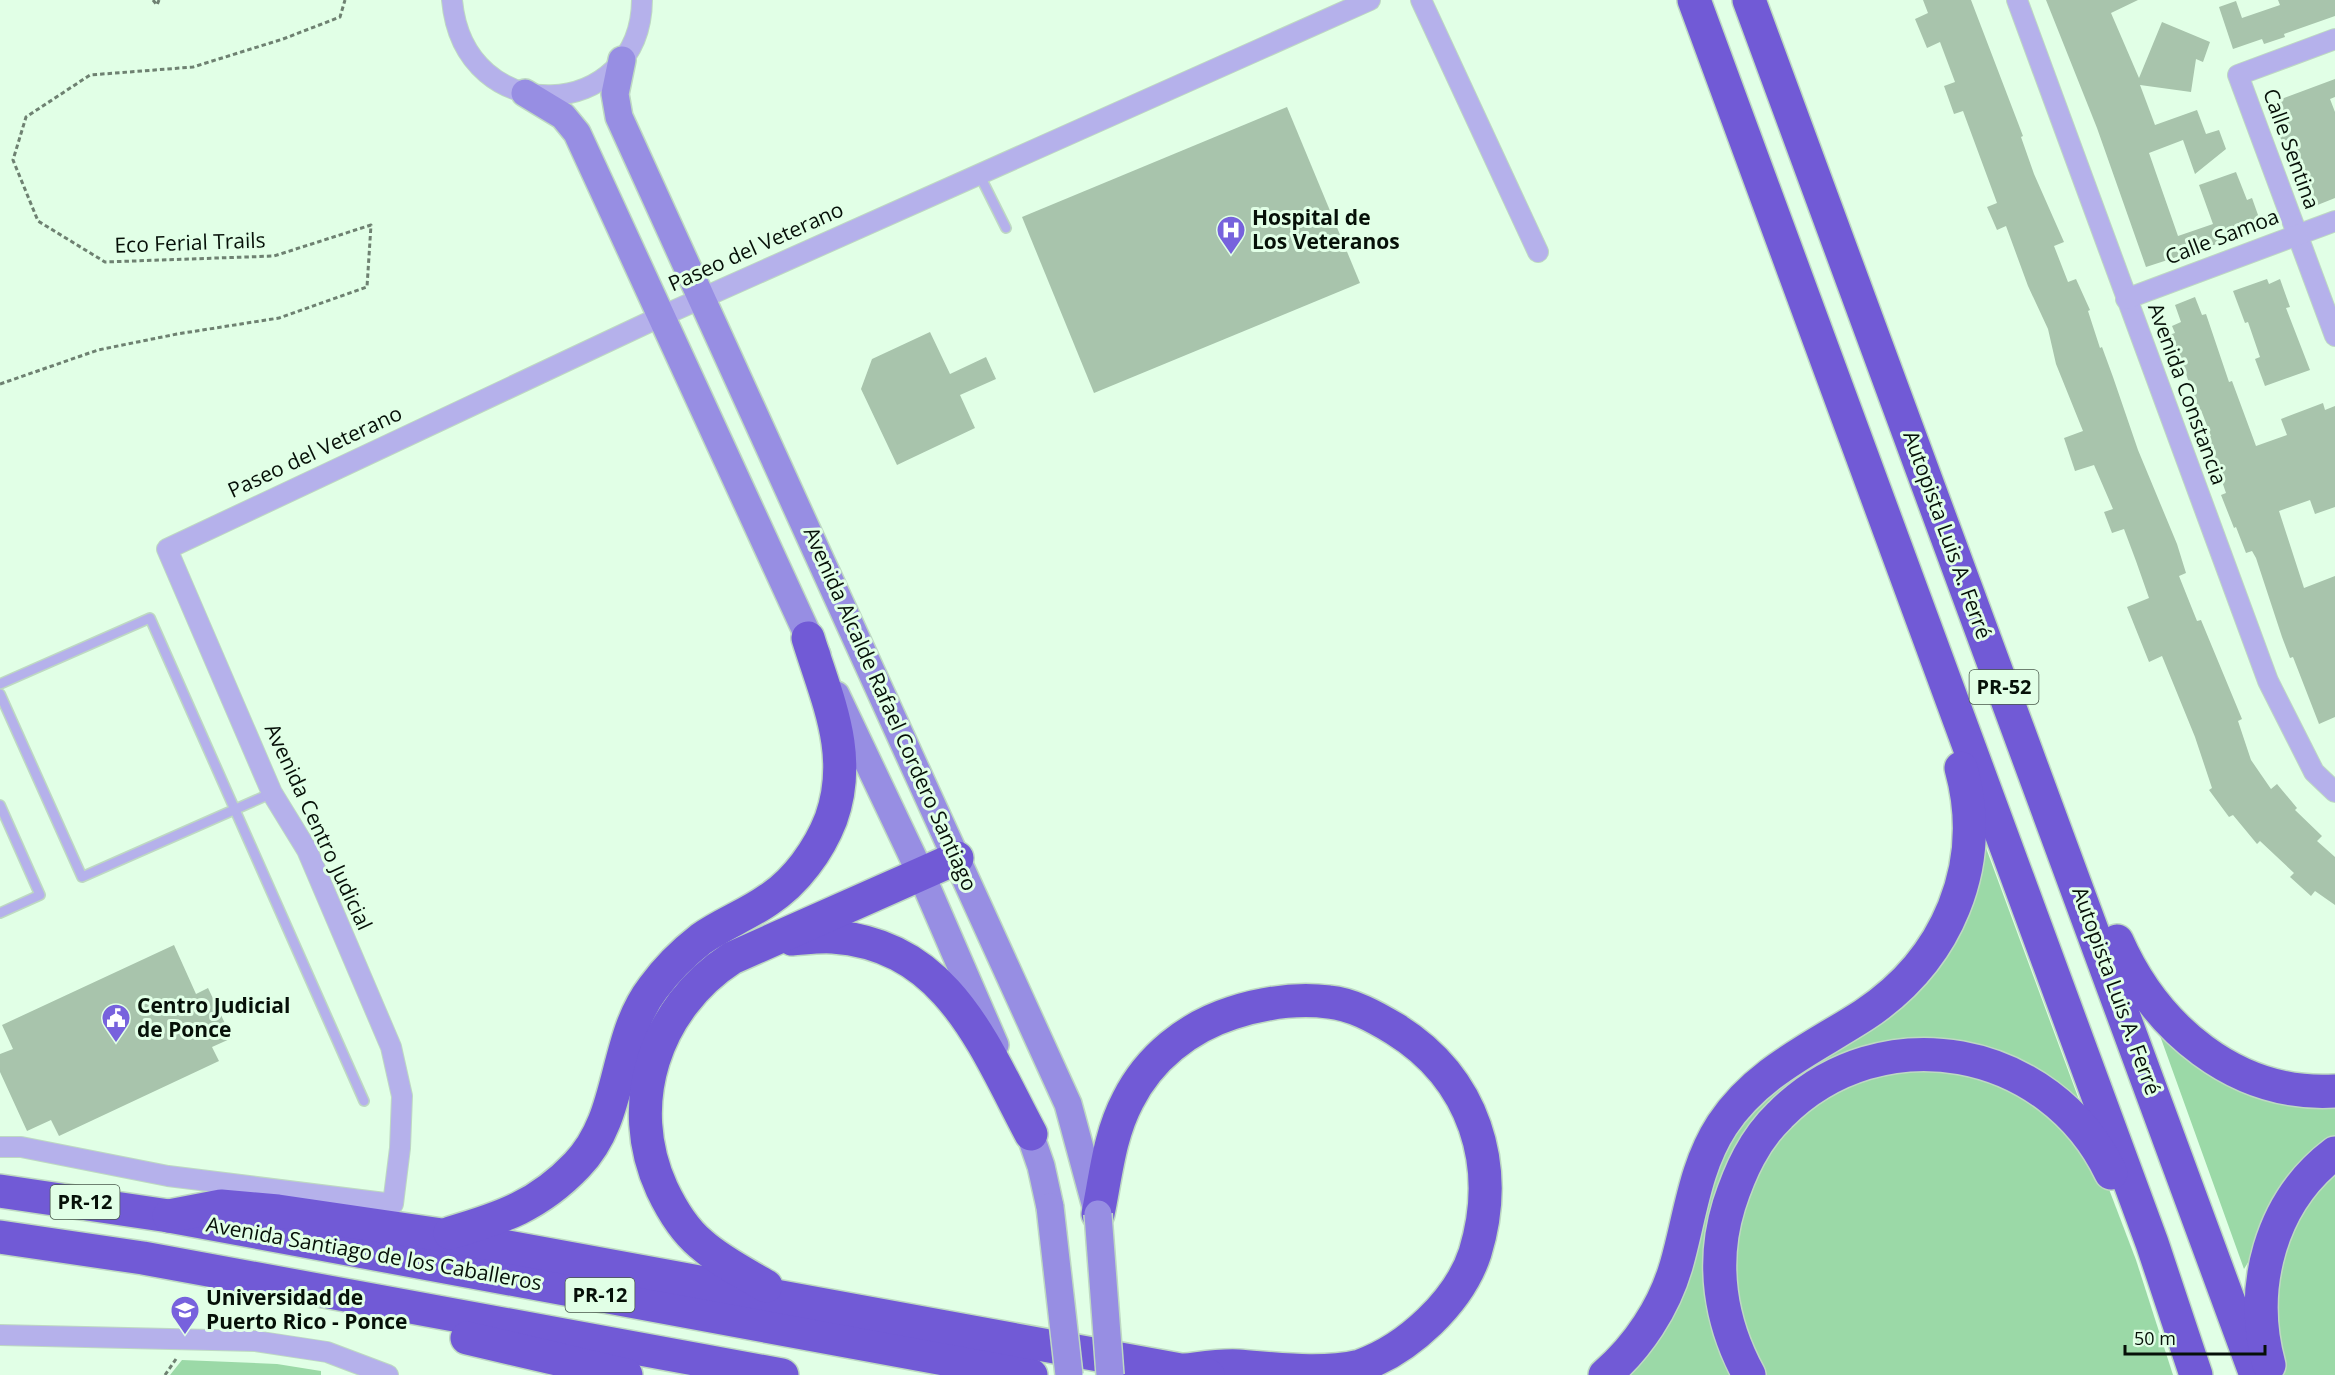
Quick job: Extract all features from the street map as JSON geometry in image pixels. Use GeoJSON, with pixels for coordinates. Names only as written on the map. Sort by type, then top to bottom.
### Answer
{"type":"FeatureCollection","features":[{"type":"Feature","properties":{"kind":"highway","name":"PR-52"},"geometry":{"type":"LineString","coordinates":[[1694,0],[2168,1289],[2196,1375]]}},
{"type":"Feature","properties":{"kind":"highway","name":"Autopista Luis A. Ferré"},"geometry":{"type":"LineString","coordinates":[[1749,0],[2256,1375]]}},
{"type":"Feature","properties":{"kind":"highway"},"geometry":{"type":"LineString","coordinates":[[1605,1375],[1636,1342],[1661,1305],[1676,1265],[1702,1166],[1724,1123],[1754,1088],[1779,1066],[1862,1017],[1900,987],[1942,935],[1962,892],[1969,853],[1966,790],[1955,749],[1913,634],[1894,540]]}},
{"type":"Feature","properties":{"kind":"highway"},"geometry":{"type":"LineString","coordinates":[[442,1235],[523,1208],[543,1195],[579,1162],[603,1123],[611,1102],[624,1047],[642,1003],[653,988],[685,952],[703,938],[770,899],[788,884],[821,842],[837,794],[841,744],[808,638]]}},
{"type":"Feature","properties":{"kind":"highway"},"geometry":{"type":"LineString","coordinates":[[2045,799],[2075,831],[2117,941],[2133,975],[2178,1032],[2219,1062],[2265,1082],[2285,1088],[2335,1091]]}},
{"type":"Feature","properties":{"kind":"highway"},"geometry":{"type":"LineString","coordinates":[[786,1297],[700,1244],[674,1211],[658,1181],[645,1126],[648,1075],[658,1044],[671,1018],[693,990],[716,968],[732,957],[957,858]]}},
{"type":"Feature","properties":{"kind":"highway"},"geometry":{"type":"LineString","coordinates":[[775,939],[833,937],[855,940],[881,946],[919,966],[946,989],[962,1009],[1031,1134]]}},
{"type":"Feature","properties":{"kind":"highway"},"geometry":{"type":"LineString","coordinates":[[169,1216],[221,1206],[278,1211],[442,1235],[1195,1373],[1237,1366],[1275,1372],[1342,1372],[1377,1359],[1397,1348],[1430,1321],[1467,1272],[1485,1213],[1484,1162],[1470,1112],[1455,1086],[1424,1048],[1380,1020],[1331,1002],[1276,1001],[1212,1020],[1178,1040],[1143,1076],[1128,1099],[1109,1149],[1098,1214]]}},
{"type":"Feature","properties":{"kind":"highway"},"geometry":{"type":"LineString","coordinates":[[1749,1375],[1723,1310],[1719,1277],[1723,1228],[1738,1178],[1750,1152],[1765,1131],[1801,1097],[1840,1073],[1887,1058],[1929,1054],[1973,1059],[2017,1076],[2057,1103],[2098,1150],[2168,1289]]}},
{"type":"Feature","properties":{"kind":"highway"},"geometry":{"type":"LineString","coordinates":[[2272,1375],[2263,1341],[2260,1317],[2262,1274],[2267,1256],[2281,1219],[2302,1185],[2335,1153]]}},
{"type":"Feature","properties":{"kind":"highway","name":"Avenida Santiago de los Caballeros"},"geometry":{"type":"LineString","coordinates":[[0,1191],[169,1216],[1031,1375]]}},
{"type":"Feature","properties":{"kind":"highway","name":"PR-12"},"geometry":{"type":"LineString","coordinates":[[0,1237],[143,1258],[782,1375]]}},
{"type":"Feature","properties":{"kind":"highway"},"geometry":{"type":"LineString","coordinates":[[404,1305],[466,1338],[626,1375]]}},
{"type":"Feature","properties":{"kind":"street"},"geometry":{"type":"LineString","coordinates":[[452,0],[459,35],[478,66],[492,78],[525,93],[561,95],[579,91],[595,83],[622,60],[638,28],[642,0]]}},
{"type":"Feature","properties":{"kind":"street","name":"Paseo del Veterano"},"geometry":{"type":"LineString","coordinates":[[166,549],[662,316],[1370,0]]}},
{"type":"Feature","properties":{"kind":"street"},"geometry":{"type":"LineString","coordinates":[[1421,0],[1538,252]]}},
{"type":"Feature","properties":{"kind":"street","name":"Avenida Constancia"},"geometry":{"type":"LineString","coordinates":[[2017,0],[2268,681],[2314,772],[2335,792]]}},
{"type":"Feature","properties":{"kind":"street","name":"Calle Sentina"},"geometry":{"type":"LineString","coordinates":[[2335,39],[2238,75],[2335,336]]}},
{"type":"Feature","properties":{"kind":"street","name":"Avenida Alcalde Rafael Cordero Santiago"},"geometry":{"type":"LineString","coordinates":[[622,60],[615,94],[619,117],[1068,1104],[1088,1169],[1098,1214],[1110,1375]]}},
{"type":"Feature","properties":{"kind":"street","name":"Avenida Alcalde Rafael Cordero Santiago"},"geometry":{"type":"LineString","coordinates":[[525,93],[563,116],[577,133],[808,638],[921,874],[983,1015],[1031,1134],[1050,1207],[1069,1375]]}},
{"type":"Feature","properties":{"kind":"street","name":"Calle Samoa"},"geometry":{"type":"LineString","coordinates":[[2127,299],[2335,221]]}},
{"type":"Feature","properties":{"kind":"street","name":"Avenida Centro Judicial"},"geometry":{"type":"LineString","coordinates":[[0,1147],[21,1147],[168,1176],[393,1204],[400,1148],[402,1096],[391,1047],[307,850],[272,793],[166,549]]}},
{"type":"Feature","properties":{"kind":"street"},"geometry":{"type":"LineString","coordinates":[[0,1335],[255,1341],[327,1353],[388,1375]]}},
{"type":"Feature","properties":{"kind":"lane"},"geometry":{"type":"LineString","coordinates":[[979,174],[1006,228]]}},
{"type":"Feature","properties":{"kind":"lane"},"geometry":{"type":"LineString","coordinates":[[0,684],[150,618],[364,1101]]}},
{"type":"Feature","properties":{"kind":"lane"},"geometry":{"type":"LineString","coordinates":[[0,694],[82,877],[272,793]]}},
{"type":"Feature","properties":{"kind":"lane"},"geometry":{"type":"LineString","coordinates":[[0,805],[40,895],[0,913]]}},
{"type":"Feature","properties":{"kind":"path"},"geometry":{"type":"LineString","coordinates":[[153,0],[157,5],[159,0]]}},
{"type":"Feature","properties":{"kind":"path","name":"Eco Ferial Trails"},"geometry":{"type":"LineString","coordinates":[[0,384],[98,350],[177,334],[279,318],[367,287],[371,225],[274,256],[105,262],[38,221],[13,160],[26,117],[90,75],[193,67],[283,39],[340,17],[345,0]]}},
{"type":"Feature","properties":{"kind":"path"},"geometry":{"type":"LineString","coordinates":[[165,1375],[177,1358]]}},
{"type":"Feature","properties":{"kind":"green space"},"geometry":{"type":"Polygon","coordinates":[[[1979,829],[2085,1116],[2027,1066],[2001,1052],[1958,1043],[1890,1043],[1724,1176],[1739,1375],[1622,1375],[1744,1111],[1877,1019],[1979,829]]]}},
{"type":"Feature","properties":{"kind":"green space"},"geometry":{"type":"Polygon","coordinates":[[[2154,1019],[2335,1101],[2335,1136],[2316,1151],[2244,1269],[2154,1019]]]}},
{"type":"Feature","properties":{"kind":"green space"},"geometry":{"type":"Polygon","coordinates":[[[1940,1064],[2050,1105],[2107,1184],[2136,1260],[2173,1375],[1763,1375],[1742,1337],[1728,1248],[1766,1142],[1835,1084],[1940,1064]]]}},
{"type":"Feature","properties":{"kind":"green space"},"geometry":{"type":"Polygon","coordinates":[[[2335,1164],[2335,1375],[2282,1375],[2277,1360],[2278,1250],[2335,1164]]]}},
{"type":"Feature","properties":{"kind":"green space"},"geometry":{"type":"Polygon","coordinates":[[[182,1360],[277,1364],[321,1371],[321,1375],[170,1375],[182,1360]]]}},
{"type":"Feature","properties":{"kind":"building"},"geometry":{"type":"Polygon","coordinates":[[[1923,0],[1971,0],[2023,136],[2021,137],[2034,174],[2064,242],[2054,246],[2068,282],[2076,279],[2090,310],[2088,311],[2100,348],[2102,347],[2138,450],[2177,544],[2186,573],[2179,576],[2197,621],[2201,620],[2242,719],[2238,721],[2251,760],[2271,789],[2277,784],[2297,808],[2295,810],[2322,836],[2317,841],[2335,857],[2335,905],[2315,891],[2311,896],[2290,877],[2294,873],[2260,841],[2257,844],[2233,815],[2229,817],[2209,790],[2212,788],[2195,737],[2162,656],[2149,662],[2127,607],[2149,598],[2124,529],[2112,533],[2104,512],[2113,509],[2094,465],[2075,471],[2064,438],[2083,431],[2056,364],[2048,329],[2028,286],[2006,226],[1997,230],[1987,207],[1997,203],[1963,111],[1954,114],[1944,86],[1955,82],[1940,42],[1927,48],[1915,19],[1928,13],[1923,0]]]}},
{"type":"Feature","properties":{"kind":"building"},"geometry":{"type":"Polygon","coordinates":[[[2046,0],[2138,0],[2111,13],[2139,78],[2162,22],[2210,42],[2203,62],[2196,59],[2191,92],[2140,85],[2155,125],[2197,110],[2206,134],[2219,130],[2226,149],[2195,174],[2183,140],[2149,153],[2178,236],[2213,224],[2199,185],[2236,172],[2247,200],[2252,198],[2263,229],[2146,267],[2097,128],[2046,0]]]}},
{"type":"Feature","properties":{"kind":"building"},"geometry":{"type":"Polygon","coordinates":[[[2278,0],[2335,0],[2335,16],[2284,34],[2285,37],[2264,44],[2262,39],[2233,49],[2219,7],[2236,1],[2242,18],[2280,5],[2278,0]]]}},
{"type":"Feature","properties":{"kind":"building"},"geometry":{"type":"Polygon","coordinates":[[[2335,79],[2335,97],[2330,99],[2335,112],[2335,198],[2315,206],[2290,139],[2282,142],[2268,104],[2335,79]]]}},
{"type":"Feature","properties":{"kind":"building"},"geometry":{"type":"Polygon","coordinates":[[[1287,107],[1360,283],[1094,393],[1022,217],[1287,107]]]}},
{"type":"Feature","properties":{"kind":"building"},"geometry":{"type":"Polygon","coordinates":[[[2267,279],[2269,284],[2280,279],[2290,307],[2286,308],[2310,370],[2265,386],[2255,359],[2260,357],[2248,322],[2245,323],[2233,291],[2267,279]]]}},
{"type":"Feature","properties":{"kind":"building"},"geometry":{"type":"Polygon","coordinates":[[[2195,297],[2202,315],[2206,314],[2229,382],[2232,381],[2256,446],[2287,435],[2281,419],[2323,403],[2325,410],[2335,406],[2335,507],[2315,514],[2310,500],[2279,511],[2304,588],[2335,576],[2335,717],[2319,724],[2293,657],[2290,658],[2282,637],[2256,558],[2252,551],[2246,553],[2221,495],[2226,493],[2207,438],[2211,436],[2201,410],[2198,411],[2179,352],[2175,353],[2169,335],[2175,333],[2172,326],[2181,322],[2175,305],[2195,297]]]}},
{"type":"Feature","properties":{"kind":"building"},"geometry":{"type":"Polygon","coordinates":[[[930,332],[950,374],[986,357],[996,379],[960,395],[975,428],[897,465],[861,389],[872,359],[930,332]]]}},
{"type":"Feature","properties":{"kind":"building","name":"Centro Judicial de Ponce"},"geometry":{"type":"Polygon","coordinates":[[[174,945],[196,994],[208,988],[232,1038],[212,1047],[219,1061],[59,1136],[51,1120],[27,1131],[0,1072],[0,1054],[13,1049],[2,1025],[174,945]]]}},
{"type":"Feature","properties":{"kind":"place","name":"Hospital de Los Veteranos"},"geometry":{"type":"Point","coordinates":[1231,256]}},
{"type":"Feature","properties":{"kind":"place","name":"Centro Judicial de Ponce"},"geometry":{"type":"Point","coordinates":[116,1044]}},
{"type":"Feature","properties":{"kind":"place","name":"Universidad de Puerto Rico - Ponce"},"geometry":{"type":"Point","coordinates":[185,1336]}}]}
